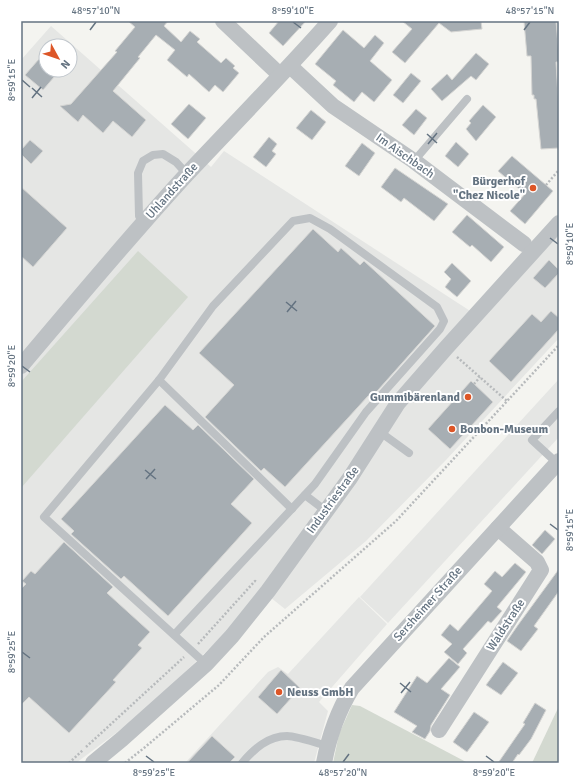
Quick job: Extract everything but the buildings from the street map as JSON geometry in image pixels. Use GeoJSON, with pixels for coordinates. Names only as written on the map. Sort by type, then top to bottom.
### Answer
{"type":"FeatureCollection","features":[{"type":"Feature","properties":{"kind":"street","name":"Im Aischbach"},"geometry":{"type":"LineString","coordinates":[[223,21],[285,71],[333,106],[414,161],[524,244]]}},
{"type":"Feature","properties":{"kind":"street","name":"Uhlandstraße"},"geometry":{"type":"LineString","coordinates":[[21,366],[143,223],[330,21]]}},
{"type":"Feature","properties":{"kind":"street","name":"Industriestraße"},"geometry":{"type":"LineString","coordinates":[[93,763],[122,740],[206,664],[232,636],[268,591],[350,478],[398,403],[559,223]]}},
{"type":"Feature","properties":{"kind":"street","name":"Sersheimer Straße"},"geometry":{"type":"LineString","coordinates":[[324,763],[327,746],[343,703],[352,688],[558,462]]}},
{"type":"Feature","properties":{"kind":"street","name":"Waldstraße"},"geometry":{"type":"LineString","coordinates":[[439,730],[541,570],[537,562],[498,528]]}},
{"type":"Feature","properties":{"kind":"lane"},"geometry":{"type":"LineString","coordinates":[[414,161],[468,99]]}},
{"type":"Feature","properties":{"kind":"lane"},"geometry":{"type":"LineString","coordinates":[[143,223],[140,216],[138,173],[142,161],[153,155],[163,154],[176,162],[187,174]]}},
{"type":"Feature","properties":{"kind":"lane"},"geometry":{"type":"LineString","coordinates":[[174,635],[315,484],[366,412],[440,329],[444,321],[437,307],[330,230],[310,218],[293,221],[213,306],[159,380],[44,517],[191,651],[206,664]]}},
{"type":"Feature","properties":{"kind":"lane"},"geometry":{"type":"LineString","coordinates":[[159,380],[292,509]]}},
{"type":"Feature","properties":{"kind":"lane"},"geometry":{"type":"LineString","coordinates":[[558,462],[532,440],[559,411]]}},
{"type":"Feature","properties":{"kind":"lane"},"geometry":{"type":"LineString","coordinates":[[380,432],[409,453]]}},
{"type":"Feature","properties":{"kind":"lane"},"geometry":{"type":"LineString","coordinates":[[305,495],[326,511]]}},
{"type":"Feature","properties":{"kind":"lane"},"geometry":{"type":"LineString","coordinates":[[242,763],[266,740],[287,736],[327,746]]}},
{"type":"Feature","properties":{"kind":"path"},"geometry":{"type":"LineString","coordinates":[[546,184],[559,170]]}},
{"type":"Feature","properties":{"kind":"path"},"geometry":{"type":"LineString","coordinates":[[125,763],[219,685],[264,637],[396,521],[559,345]]}},
{"type":"Feature","properties":{"kind":"path"},"geometry":{"type":"LineString","coordinates":[[446,348],[507,401]]}},
{"type":"Feature","properties":{"kind":"path"},"geometry":{"type":"LineString","coordinates":[[474,384],[480,377]]}},
{"type":"Feature","properties":{"kind":"path"},"geometry":{"type":"LineString","coordinates":[[69,763],[191,651],[255,581],[268,591]]}},
{"type":"Feature","properties":{"kind":"shaded area"},"geometry":{"type":"Polygon","coordinates":[[[51,26],[65,38],[40,38],[51,26]]]}},
{"type":"Feature","properties":{"kind":"shaded area"},"geometry":{"type":"Polygon","coordinates":[[[38,41],[38,78],[78,78],[78,50],[211,167],[224,151],[481,318],[559,233],[559,338],[446,460],[366,541],[285,609],[261,590],[231,627],[172,685],[128,724],[76,763],[21,763],[21,60],[38,41]]]}},
{"type":"Feature","properties":{"kind":"shaded area"},"geometry":{"type":"Polygon","coordinates":[[[138,251],[188,297],[21,488],[21,382],[138,251]]]}},
{"type":"Feature","properties":{"kind":"shaded area"},"geometry":{"type":"Polygon","coordinates":[[[559,379],[559,437],[388,623],[360,597],[559,379]]]}},
{"type":"Feature","properties":{"kind":"shaded area"},"geometry":{"type":"Polygon","coordinates":[[[359,597],[387,624],[319,702],[328,711],[314,763],[185,763],[268,672],[278,667],[288,674],[359,597]]]}},
{"type":"Feature","properties":{"kind":"shaded area"},"geometry":{"type":"Polygon","coordinates":[[[352,705],[360,706],[468,763],[333,763],[339,734],[352,705]]]}},
{"type":"Feature","properties":{"kind":"shaded area"},"geometry":{"type":"Polygon","coordinates":[[[559,706],[559,763],[532,763],[559,706]]]}},
{"type":"Feature","properties":{"kind":"place","name":"Bürgerhof \"Chez Nicole\""},"geometry":{"type":"Point","coordinates":[533,188]}},
{"type":"Feature","properties":{"kind":"place","name":"Gummibärenland"},"geometry":{"type":"Point","coordinates":[468,397]}},
{"type":"Feature","properties":{"kind":"place","name":"Bonbon-Museum"},"geometry":{"type":"Point","coordinates":[452,429]}},
{"type":"Feature","properties":{"kind":"place","name":"Neuss GmbH"},"geometry":{"type":"Point","coordinates":[279,692]}}]}
